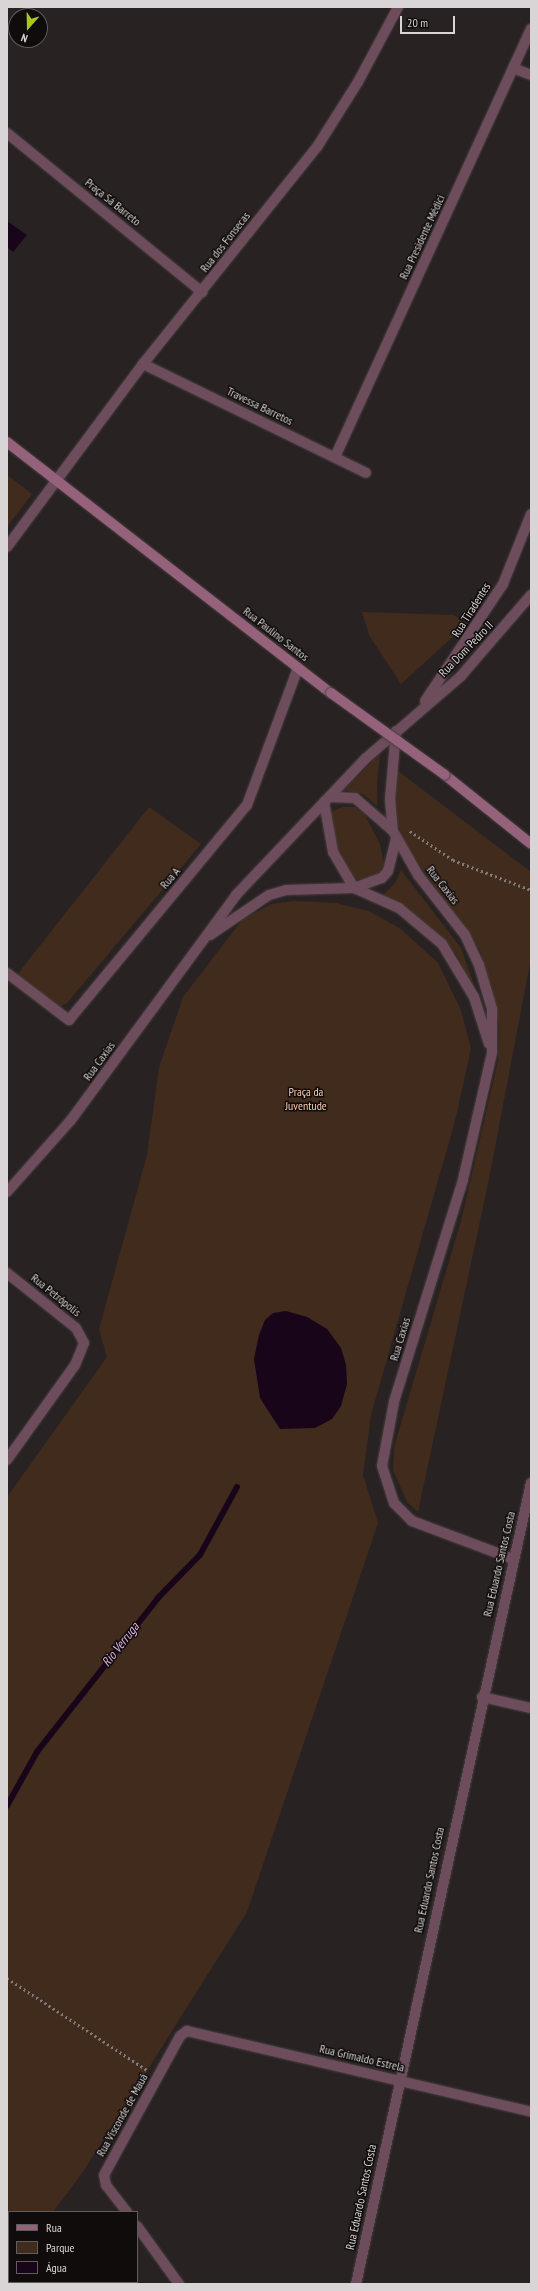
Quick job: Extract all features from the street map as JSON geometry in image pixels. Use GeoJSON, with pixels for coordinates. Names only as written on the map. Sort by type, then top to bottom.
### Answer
{"type":"FeatureCollection","features":[{"type":"Feature","properties":{"kind":"main road","name":"Rua Paulino Santos"},"geometry":{"type":"LineString","coordinates":[[7,442],[298,668],[445,776],[531,844]]}},
{"type":"Feature","properties":{"kind":"street","name":"Rua dos Fonsecas"},"geometry":{"type":"LineString","coordinates":[[57,482],[143,364],[317,147],[358,82],[398,7]]}},
{"type":"Feature","properties":{"kind":"street","name":"Rua Presidente Médici"},"geometry":{"type":"LineString","coordinates":[[335,457],[531,28]]}},
{"type":"Feature","properties":{"kind":"street"},"geometry":{"type":"LineString","coordinates":[[514,68],[531,75]]}},
{"type":"Feature","properties":{"kind":"street","name":"Praça Sá Barreto"},"geometry":{"type":"LineString","coordinates":[[7,133],[202,292]]}},
{"type":"Feature","properties":{"kind":"street","name":"Travessa Barretos"},"geometry":{"type":"LineString","coordinates":[[143,364],[366,473]]}},
{"type":"Feature","properties":{"kind":"street"},"geometry":{"type":"LineString","coordinates":[[7,547],[57,482]]}},
{"type":"Feature","properties":{"kind":"street","name":"Rua Tiradentes"},"geometry":{"type":"LineString","coordinates":[[417,712],[503,584],[531,514]]}},
{"type":"Feature","properties":{"kind":"street","name":"Rua Dom Pedro II"},"geometry":{"type":"LineString","coordinates":[[327,799],[396,730],[461,676],[531,596]]}},
{"type":"Feature","properties":{"kind":"street","name":"Rua A"},"geometry":{"type":"LineString","coordinates":[[7,973],[69,1020],[247,806],[298,668]]}},
{"type":"Feature","properties":{"kind":"street","name":"Rua Caxias"},"geometry":{"type":"LineString","coordinates":[[396,730],[390,799],[395,835],[418,875],[465,935],[479,965],[492,1009],[492,1053],[463,1180],[394,1402],[382,1466],[394,1503],[412,1520],[513,1559]]}},
{"type":"Feature","properties":{"kind":"street"},"geometry":{"type":"LineString","coordinates":[[204,940],[269,895],[286,890],[354,888],[385,876],[395,835],[355,798],[327,799],[333,852],[354,888],[410,915],[442,944],[474,997],[492,1053]]}},
{"type":"Feature","properties":{"kind":"street","name":"Rua Caxias"},"geometry":{"type":"LineString","coordinates":[[7,1192],[71,1120],[236,895],[327,799]]}},
{"type":"Feature","properties":{"kind":"street","name":"Rua Petrópolis"},"geometry":{"type":"LineString","coordinates":[[7,1273],[76,1328],[84,1343],[76,1365],[7,1460]]}},
{"type":"Feature","properties":{"kind":"street","name":"Rua Eduardo Santos Costa"},"geometry":{"type":"LineString","coordinates":[[356,2284],[398,2080],[531,1483]]}},
{"type":"Feature","properties":{"kind":"street"},"geometry":{"type":"LineString","coordinates":[[482,1698],[531,1708]]}},
{"type":"Feature","properties":{"kind":"street","name":"Rua Grimaldo Estrela"},"geometry":{"type":"LineString","coordinates":[[187,2031],[531,2112]]}},
{"type":"Feature","properties":{"kind":"street","name":"Rua Visconde de Mauá"},"geometry":{"type":"LineString","coordinates":[[126,2211],[106,2186],[104,2174],[180,2036],[187,2031]]}},
{"type":"Feature","properties":{"kind":"street"},"geometry":{"type":"LineString","coordinates":[[138,2227],[179,2284]]}},
{"type":"Feature","properties":{"kind":"path"},"geometry":{"type":"LineString","coordinates":[[392,818],[453,860],[531,890]]}},
{"type":"Feature","properties":{"kind":"path"},"geometry":{"type":"LineString","coordinates":[[7,1978],[152,2073]]}},
{"type":"Feature","properties":{"kind":"green space"},"geometry":{"type":"Polygon","coordinates":[[[7,475],[32,494],[7,527],[7,475]]]}},
{"type":"Feature","properties":{"kind":"green space"},"geometry":{"type":"Polygon","coordinates":[[[362,612],[454,615],[467,624],[401,684],[369,635],[362,612]]]}},
{"type":"Feature","properties":{"kind":"green space"},"geometry":{"type":"Polygon","coordinates":[[[380,753],[377,784],[377,806],[363,794],[344,790],[380,753]]]}},
{"type":"Feature","properties":{"kind":"green space"},"geometry":{"type":"Polygon","coordinates":[[[398,771],[531,872],[531,958],[489,1179],[418,1512],[407,1502],[393,1470],[394,1447],[461,1221],[498,1061],[499,1025],[480,950],[404,844],[396,817],[394,779],[398,771]]]}},
{"type":"Feature","properties":{"kind":"green space"},"geometry":{"type":"Polygon","coordinates":[[[149,807],[201,844],[67,1003],[58,1008],[16,976],[149,807]]]}},
{"type":"Feature","properties":{"kind":"green space"},"geometry":{"type":"Polygon","coordinates":[[[342,807],[355,807],[365,815],[380,844],[384,864],[377,878],[351,880],[337,859],[331,812],[342,807]]]}},
{"type":"Feature","properties":{"kind":"green space"},"geometry":{"type":"Polygon","coordinates":[[[401,870],[461,948],[480,1002],[456,954],[439,938],[380,898],[395,883],[401,870]]]}},
{"type":"Feature","properties":{"kind":"green space","name":"Praça da Juventude"},"geometry":{"type":"Polygon","coordinates":[[[294,901],[336,903],[369,911],[401,929],[438,963],[461,1010],[471,1049],[455,1121],[371,1415],[363,1475],[378,1523],[247,1912],[83,2172],[54,2211],[8,2211],[8,2283],[52,2284],[7,2284],[7,1497],[107,1357],[99,1329],[147,1155],[159,1067],[183,997],[242,920],[271,904],[294,901]]]}},
{"type":"Feature","properties":{"kind":"water"},"geometry":{"type":"Polygon","coordinates":[[[7,221],[27,235],[13,252],[7,247],[7,221]]]}},
{"type":"Feature","properties":{"kind":"water"},"geometry":{"type":"Polygon","coordinates":[[[286,1311],[307,1317],[327,1329],[341,1348],[346,1365],[347,1384],[341,1406],[332,1419],[315,1428],[280,1429],[260,1398],[254,1359],[259,1335],[265,1320],[273,1313],[286,1311]]]}},
{"type":"Feature","properties":{"kind":"waterway","name":"Rio Verruga"},"geometry":{"type":"LineString","coordinates":[[7,1806],[37,1752],[158,1598],[200,1555],[237,1487]]}}]}
